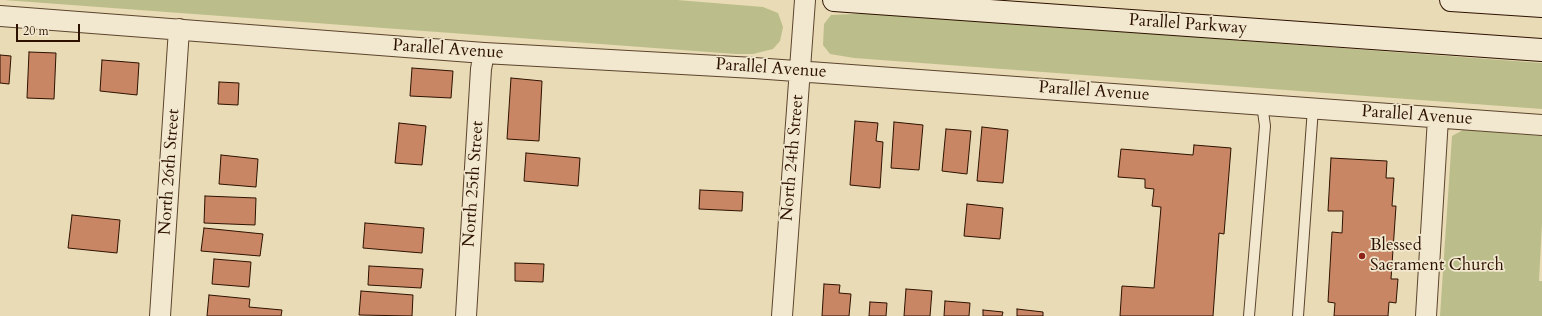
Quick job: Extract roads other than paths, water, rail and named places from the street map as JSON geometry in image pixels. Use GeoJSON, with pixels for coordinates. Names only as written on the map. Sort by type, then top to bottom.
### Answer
{"type":"FeatureCollection","features":[{"type":"Feature","properties":{"kind":"main road","name":"Parallel Parkway"},"geometry":{"type":"LineString","coordinates":[[834,0],[1542,50]]}},
{"type":"Feature","properties":{"kind":"main road"},"geometry":{"type":"LineString","coordinates":[[1451,0],[1542,6]]}},
{"type":"Feature","properties":{"kind":"street","name":"North 24th Street"},"geometry":{"type":"LineString","coordinates":[[782,316],[805,0]]}},
{"type":"Feature","properties":{"kind":"street","name":"Parallel Avenue"},"geometry":{"type":"LineString","coordinates":[[0,16],[484,53],[746,67],[1542,125]]}},
{"type":"Feature","properties":{"kind":"street","name":"North 26th Street"},"geometry":{"type":"LineString","coordinates":[[160,316],[179,29]]}},
{"type":"Feature","properties":{"kind":"street","name":"North 25th Street"},"geometry":{"type":"LineString","coordinates":[[466,316],[481,70],[484,53]]}},
{"type":"Feature","properties":{"kind":"street"},"geometry":{"type":"LineString","coordinates":[[1426,316],[1438,118]]}},
{"type":"Feature","properties":{"kind":"lane"},"geometry":{"type":"LineString","coordinates":[[1249,316],[1265,126],[1262,104]]}},
{"type":"Feature","properties":{"kind":"lane"},"geometry":{"type":"LineString","coordinates":[[1298,316],[1313,108]]}},
{"type":"Feature","properties":{"kind":"place","name":"Blessed Sacrament Church"},"geometry":{"type":"Point","coordinates":[1362,256]}}]}
